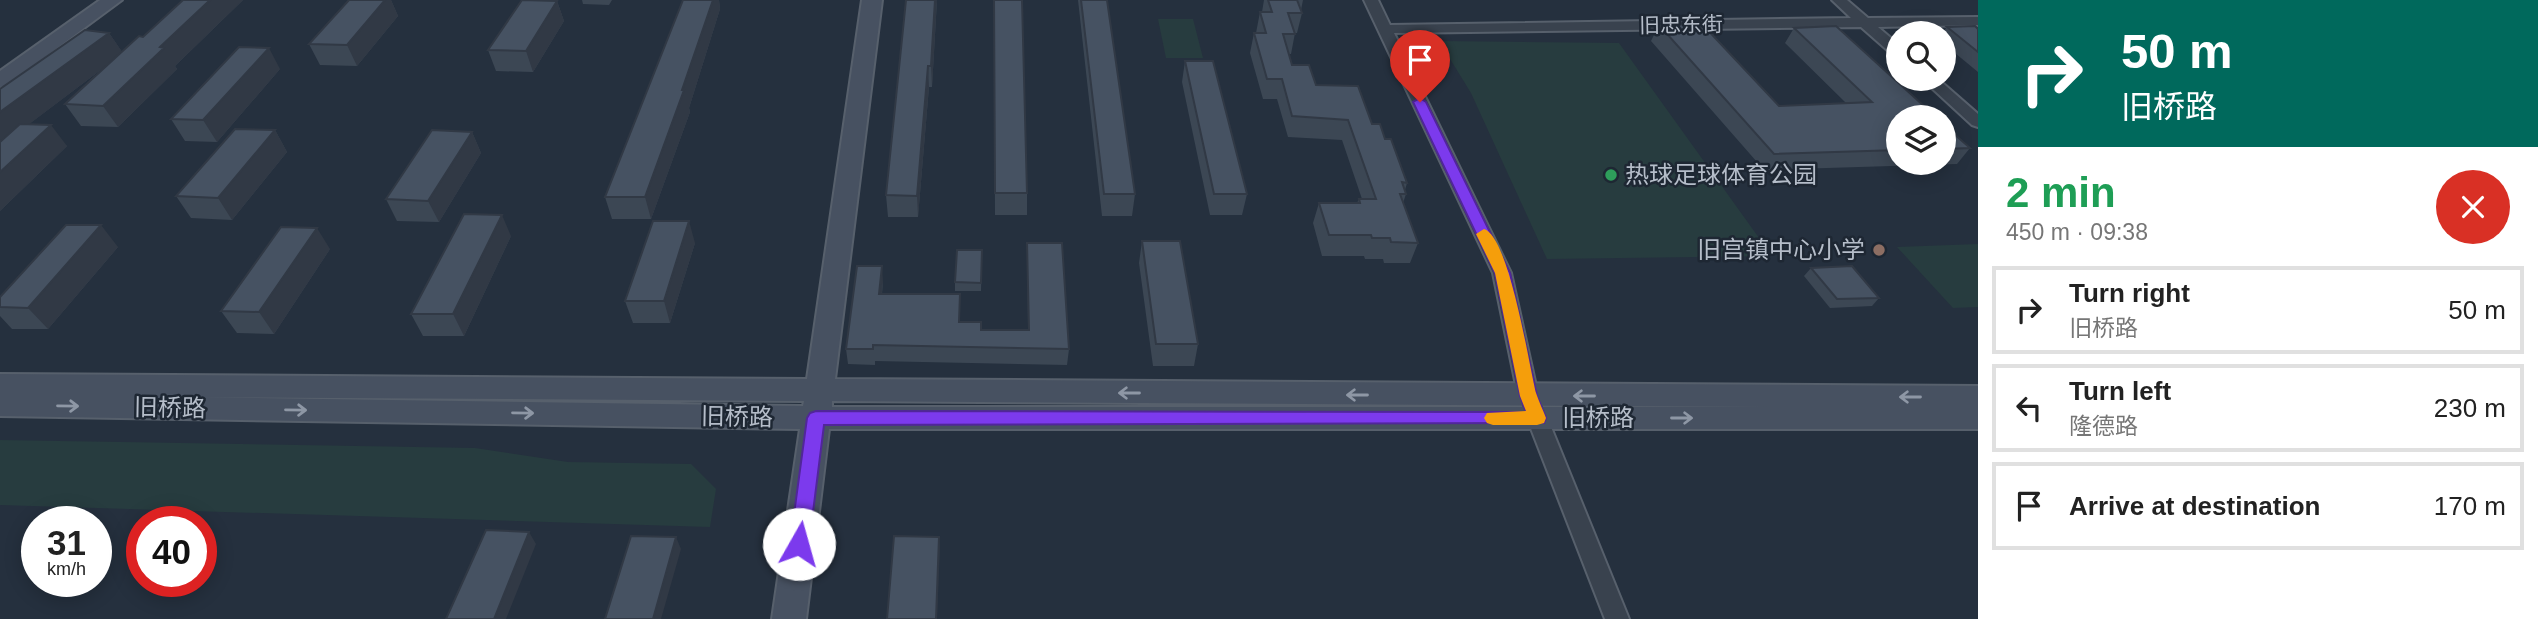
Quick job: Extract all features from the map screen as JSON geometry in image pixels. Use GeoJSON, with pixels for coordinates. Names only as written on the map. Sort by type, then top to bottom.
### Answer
{"type":"FeatureCollection","features":[{"type":"Feature","properties":{"kind":"street"},"geometry":{"type":"LineString","coordinates":[[0,81],[112,0]]}},
{"type":"Feature","properties":{"kind":"street"},"geometry":{"type":"LineString","coordinates":[[789,619],[872,0]]}},
{"type":"Feature","properties":{"kind":"street"},"geometry":{"type":"LineString","coordinates":[[1371,0],[1502,273],[1533,407],[1617,619]]}},
{"type":"Feature","properties":{"kind":"street"},"geometry":{"type":"LineString","coordinates":[[1839,0],[1886,41]]}},
{"type":"Feature","properties":{"kind":"street","name":"旧忠东街"},"geometry":{"type":"LineString","coordinates":[[1385,29],[1978,21]]}},
{"type":"Feature","properties":{"kind":"street"},"geometry":{"type":"LineString","coordinates":[[1943,91],[1978,122]]}},
{"type":"Feature","properties":{"kind":"street","name":"旧桥路"},"geometry":{"type":"LineString","coordinates":[[0,385],[817,405]]}},
{"type":"Feature","properties":{"kind":"street","name":"旧桥路"},"geometry":{"type":"LineString","coordinates":[[1533,407],[1978,397]]}},
{"type":"Feature","properties":{"kind":"street","name":"旧桥路"},"geometry":{"type":"LineString","coordinates":[[0,405],[1533,407],[1978,418]]}},
{"type":"Feature","properties":{"kind":"green space"},"geometry":{"type":"Polygon","coordinates":[[[1158,19],[1193,19],[1203,58],[1166,58],[1158,19]]]}},
{"type":"Feature","properties":{"kind":"green space","name":"热球足球体育公园"},"geometry":{"type":"Polygon","coordinates":[[[1439,41],[1619,43],[1772,256],[1547,259],[1471,93],[1439,41]]]}},
{"type":"Feature","properties":{"kind":"green space"},"geometry":{"type":"Polygon","coordinates":[[[1978,244],[1978,307],[1953,308],[1897,247],[1978,244]]]}},
{"type":"Feature","properties":{"kind":"green space"},"geometry":{"type":"Polygon","coordinates":[[[0,440],[475,448],[568,462],[691,464],[716,489],[710,527],[217,512],[217,506],[126,506],[126,509],[112,508],[112,506],[0,505],[0,440]]]}},
{"type":"Feature","properties":{"kind":"building"},"geometry":{"type":"Polygon","coordinates":[[[183,0],[210,0],[103,106],[65,104],[139,36],[143,37],[183,0]]]}},
{"type":"Feature","properties":{"kind":"building"},"geometry":{"type":"Polygon","coordinates":[[[349,0],[385,0],[347,45],[309,44],[349,0]]]}},
{"type":"Feature","properties":{"kind":"building"},"geometry":{"type":"Polygon","coordinates":[[[522,0],[557,1],[526,51],[488,50],[522,0]]]}},
{"type":"Feature","properties":{"kind":"building"},"geometry":{"type":"Polygon","coordinates":[[[683,0],[713,0],[645,197],[605,197],[683,0]]]}},
{"type":"Feature","properties":{"kind":"building"},"geometry":{"type":"Polygon","coordinates":[[[906,0],[935,0],[917,196],[886,195],[906,0]]]}},
{"type":"Feature","properties":{"kind":"building"},"geometry":{"type":"Polygon","coordinates":[[[994,0],[1022,0],[1027,193],[995,193],[994,0]]]}},
{"type":"Feature","properties":{"kind":"building"},"geometry":{"type":"Polygon","coordinates":[[[1081,0],[1107,0],[1135,194],[1104,194],[1081,0]]]}},
{"type":"Feature","properties":{"kind":"building"},"geometry":{"type":"Polygon","coordinates":[[[1268,0],[1297,0],[1302,13],[1288,13],[1295,34],[1283,34],[1292,65],[1309,65],[1316,85],[1358,86],[1372,124],[1380,124],[1385,139],[1391,139],[1407,183],[1402,182],[1406,194],[1400,194],[1418,243],[1391,242],[1390,238],[1372,238],[1371,235],[1329,235],[1319,203],[1360,203],[1359,199],[1376,199],[1348,120],[1292,116],[1282,79],[1267,79],[1254,33],[1266,33],[1260,12],[1272,12],[1268,0]]]}},
{"type":"Feature","properties":{"kind":"building"},"geometry":{"type":"Polygon","coordinates":[[[1702,24],[1779,106],[1872,102],[1794,28],[1836,26],[1886,72],[1886,91],[1907,91],[1923,105],[1886,105],[1886,150],[1774,154],[1659,25],[1702,24]]]}},
{"type":"Feature","properties":{"kind":"building"},"geometry":{"type":"Polygon","coordinates":[[[1975,26],[1978,29],[1978,52],[1956,34],[1956,27],[1975,26]]]}},
{"type":"Feature","properties":{"kind":"building"},"geometry":{"type":"Polygon","coordinates":[[[85,30],[109,33],[0,112],[0,89],[85,30]]]}},
{"type":"Feature","properties":{"kind":"building"},"geometry":{"type":"Polygon","coordinates":[[[239,47],[269,48],[203,120],[171,119],[239,47]]]}},
{"type":"Feature","properties":{"kind":"building"},"geometry":{"type":"Polygon","coordinates":[[[1185,61],[1213,61],[1247,194],[1214,194],[1185,61]]]}},
{"type":"Feature","properties":{"kind":"building"},"geometry":{"type":"Polygon","coordinates":[[[20,124],[51,125],[0,172],[0,142],[20,124]]]}},
{"type":"Feature","properties":{"kind":"building"},"geometry":{"type":"Polygon","coordinates":[[[235,129],[275,130],[218,198],[176,196],[235,129]]]}},
{"type":"Feature","properties":{"kind":"building"},"geometry":{"type":"Polygon","coordinates":[[[432,130],[472,132],[428,201],[386,199],[432,130]]]}},
{"type":"Feature","properties":{"kind":"building"},"geometry":{"type":"Polygon","coordinates":[[[1956,136],[1970,148],[1956,149],[1956,136]]]}},
{"type":"Feature","properties":{"kind":"building"},"geometry":{"type":"Polygon","coordinates":[[[464,214],[502,215],[453,314],[411,314],[464,214]]]}},
{"type":"Feature","properties":{"kind":"building"},"geometry":{"type":"Polygon","coordinates":[[[653,221],[689,221],[664,301],[625,301],[653,221]]]}},
{"type":"Feature","properties":{"kind":"building"},"geometry":{"type":"Polygon","coordinates":[[[66,225],[101,225],[28,308],[0,307],[0,297],[66,225]]]}},
{"type":"Feature","properties":{"kind":"building"},"geometry":{"type":"Polygon","coordinates":[[[281,227],[317,228],[259,312],[221,311],[281,227]]]}},
{"type":"Feature","properties":{"kind":"building"},"geometry":{"type":"Polygon","coordinates":[[[1142,241],[1180,241],[1198,344],[1156,344],[1142,241]]]}},
{"type":"Feature","properties":{"kind":"building"},"geometry":{"type":"Polygon","coordinates":[[[1027,243],[1062,243],[1069,349],[873,345],[873,349],[846,349],[857,266],[882,266],[879,294],[960,294],[959,322],[981,322],[981,330],[1029,330],[1027,243]]]}},
{"type":"Feature","properties":{"kind":"building"},"geometry":{"type":"Polygon","coordinates":[[[957,250],[982,250],[981,283],[955,282],[957,250]]]}},
{"type":"Feature","properties":{"kind":"building"},"geometry":{"type":"Polygon","coordinates":[[[1852,266],[1879,298],[1837,299],[1811,268],[1852,266]]]}},
{"type":"Feature","properties":{"kind":"building"},"geometry":{"type":"Polygon","coordinates":[[[486,530],[529,532],[494,619],[446,619],[486,530]]]}},
{"type":"Feature","properties":{"kind":"building"},"geometry":{"type":"Polygon","coordinates":[[[631,536],[676,537],[653,619],[605,619],[631,536]]]}},
{"type":"Feature","properties":{"kind":"building"},"geometry":{"type":"Polygon","coordinates":[[[894,536],[939,537],[936,619],[887,619],[894,536]]]}},
{"type":"Feature","properties":{"kind":"slow traffic"},"geometry":{"type":"LineString","coordinates":[[1484,234],[1502,273],[1528,396],[1537,418],[1493,418]]}},
{"type":"Feature","properties":{"kind":"place","name":"热球足球体育公园"},"geometry":{"type":"Point","coordinates":[1611,175]}},
{"type":"Feature","properties":{"kind":"place","name":"旧宫镇中心小学"},"geometry":{"type":"Point","coordinates":[1879,250]}},
{"type":"Feature","properties":{"kind":"route"},"geometry":{"type":"LineString","coordinates":[[799,544],[816,418],[1537,418],[1528,396],[1502,273],[1420,102]]}}]}
